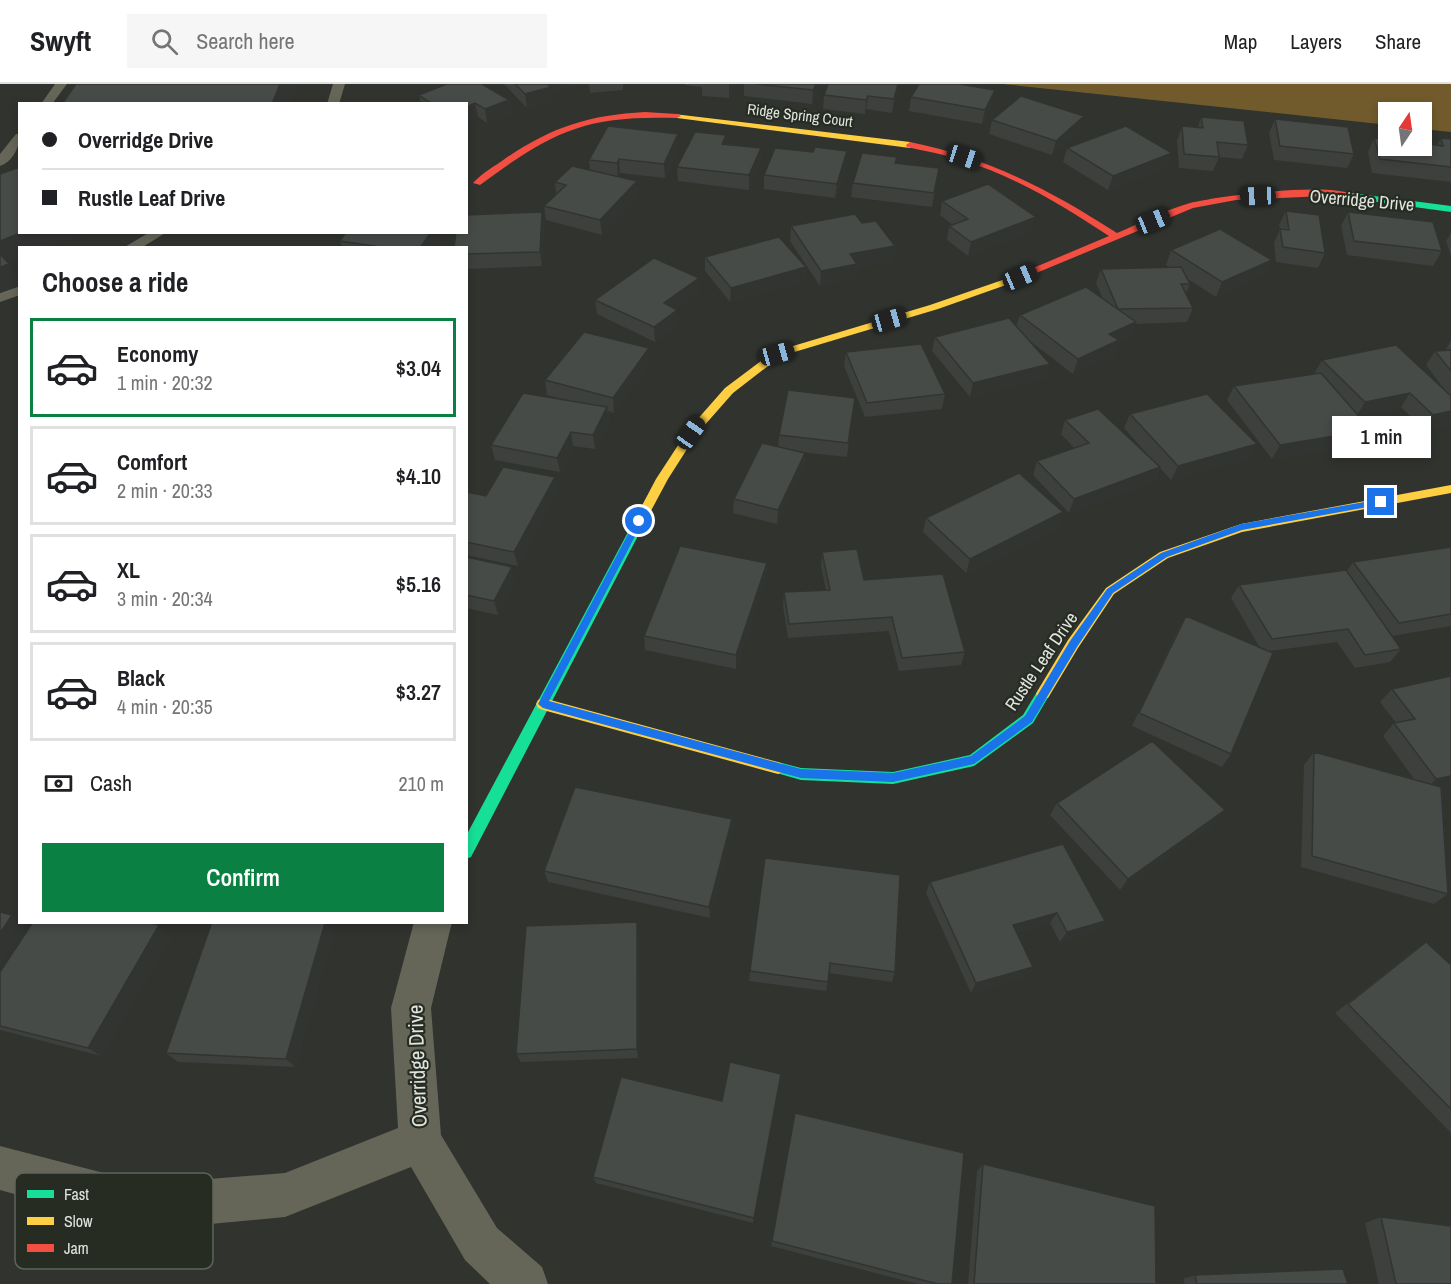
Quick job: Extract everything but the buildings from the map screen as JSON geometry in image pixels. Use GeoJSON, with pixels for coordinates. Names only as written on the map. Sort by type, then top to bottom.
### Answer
{"type":"FeatureCollection","features":[{"type":"Feature","properties":{"kind":"street","name":"Ridge Spring Court"},"geometry":{"type":"LineString","coordinates":[[477,183],[538,138],[574,123],[621,115],[668,116],[884,141],[948,152],[997,167],[1040,188],[1115,236]]}},
{"type":"Feature","properties":{"kind":"street","name":"Overridge Drive"},"geometry":{"type":"LineString","coordinates":[[468,848],[671,461],[700,418],[754,368],[777,354],[934,307],[1020,277],[1191,206],[1236,197],[1324,193],[1451,209]]}},
{"type":"Feature","properties":{"kind":"street","name":"Rustle Leaf Drive"},"geometry":{"type":"LineString","coordinates":[[543,704],[801,774],[893,778],[974,760],[1028,719],[1073,644],[1110,591],[1164,555],[1241,528],[1451,489]]}},
{"type":"Feature","properties":{"kind":"street","name":"Overridge Drive"},"geometry":{"type":"LineString","coordinates":[[432,924],[411,1008],[420,1141],[482,1244],[525,1284]]}},
{"type":"Feature","properties":{"kind":"street"},"geometry":{"type":"LineString","coordinates":[[213,1202],[285,1196],[420,1141]]}},
{"type":"Feature","properties":{"kind":"street"},"geometry":{"type":"LineString","coordinates":[[0,1168],[19,1173]]}},
{"type":"Feature","properties":{"kind":"lane"},"geometry":{"type":"LineString","coordinates":[[48,102],[61,84]]}},
{"type":"Feature","properties":{"kind":"lane"},"geometry":{"type":"LineString","coordinates":[[334,102],[339,84]]}},
{"type":"Feature","properties":{"kind":"lane"},"geometry":{"type":"LineString","coordinates":[[0,162],[18,140]]}},
{"type":"Feature","properties":{"kind":"lane"},"geometry":{"type":"LineString","coordinates":[[133,246],[157,234]]}},
{"type":"Feature","properties":{"kind":"lane"},"geometry":{"type":"LineString","coordinates":[[0,298],[18,291]]}},
{"type":"Feature","properties":{"kind":"shaded area"},"geometry":{"type":"Polygon","coordinates":[[[1003,84],[1451,84],[1451,132],[1432,130],[1432,102],[1378,102],[1378,124],[1003,84]]]}},
{"type":"Feature","properties":{"kind":"traffic: fast"},"geometry":{"type":"LineString","coordinates":[[1351,196],[1451,209]]}},
{"type":"Feature","properties":{"kind":"traffic: fast"},"geometry":{"type":"LineString","coordinates":[[468,848],[634,532]]}},
{"type":"Feature","properties":{"kind":"traffic: fast"},"geometry":{"type":"LineString","coordinates":[[778,768],[801,774],[893,778],[974,760],[1028,719],[1043,694]]}},
{"type":"Feature","properties":{"kind":"traffic: slow"},"geometry":{"type":"LineString","coordinates":[[677,116],[910,145]]}},
{"type":"Feature","properties":{"kind":"traffic: slow"},"geometry":{"type":"LineString","coordinates":[[634,532],[662,479],[692,432],[729,390],[777,354],[934,307],[1017,278]]}},
{"type":"Feature","properties":{"kind":"traffic: slow"},"geometry":{"type":"LineString","coordinates":[[1043,694],[1073,644],[1110,591],[1164,555],[1241,528],[1451,489]]}},
{"type":"Feature","properties":{"kind":"traffic: slow"},"geometry":{"type":"LineString","coordinates":[[543,704],[778,768]]}},
{"type":"Feature","properties":{"kind":"traffic: jam"},"geometry":{"type":"LineString","coordinates":[[477,183],[526,148],[570,127],[592,120],[617,116],[677,116]]}},
{"type":"Feature","properties":{"kind":"traffic: jam"},"geometry":{"type":"LineString","coordinates":[[910,145],[966,158],[1017,179],[1067,205],[1115,236]]}},
{"type":"Feature","properties":{"kind":"traffic: jam"},"geometry":{"type":"LineString","coordinates":[[1017,278],[1191,206],[1236,197],[1324,193],[1351,196]]}},
{"type":"Feature","properties":{"kind":"route"},"geometry":{"type":"LineString","coordinates":[[639,521],[543,704],[801,774],[893,778],[974,760],[1028,719],[1073,644],[1110,591],[1164,555],[1241,528],[1381,502]]}}]}
